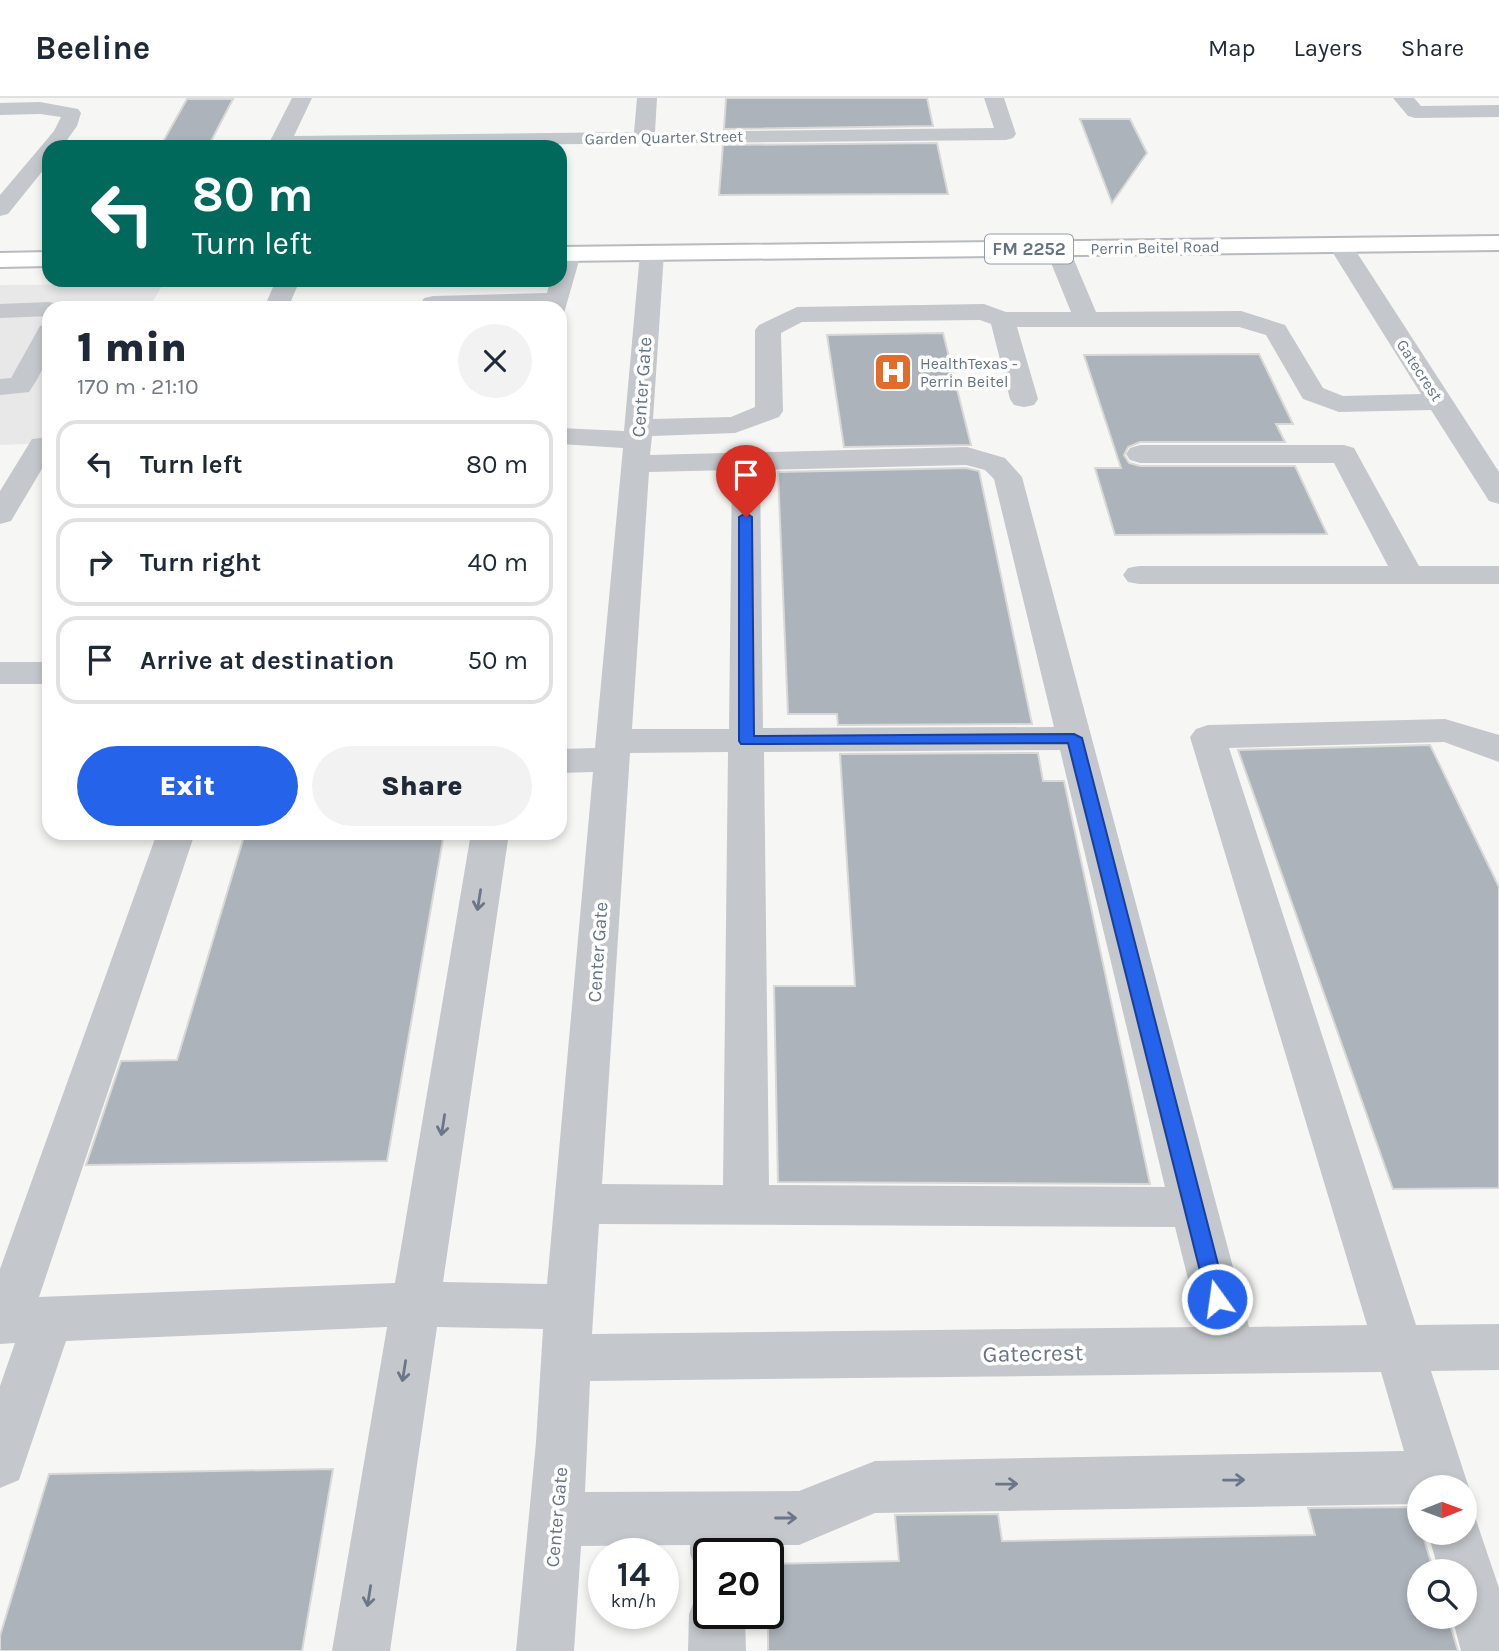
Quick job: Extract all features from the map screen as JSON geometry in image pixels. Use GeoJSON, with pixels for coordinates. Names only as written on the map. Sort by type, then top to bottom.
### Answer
{"type":"FeatureCollection","features":[{"type":"Feature","properties":{"kind":"main road","name":"Perrin Beitel Road"},"geometry":{"type":"LineString","coordinates":[[567,254],[1499,243]]}},
{"type":"Feature","properties":{"kind":"main road"},"geometry":{"type":"LineString","coordinates":[[0,260],[42,260]]}},
{"type":"Feature","properties":{"kind":"street"},"geometry":{"type":"LineString","coordinates":[[281,140],[302,98]]}},
{"type":"Feature","properties":{"kind":"street"},"geometry":{"type":"LineString","coordinates":[[644,137],[647,98]]}},
{"type":"Feature","properties":{"kind":"street","name":"Garden Quarter Street"},"geometry":{"type":"LineString","coordinates":[[488,140],[1006,134],[994,98]]}},
{"type":"Feature","properties":{"kind":"street"},"geometry":{"type":"LineString","coordinates":[[1409,105],[1499,111]]}},
{"type":"Feature","properties":{"kind":"street"},"geometry":{"type":"LineString","coordinates":[[0,108],[40,108],[71,113],[72,118],[56,140]]}},
{"type":"Feature","properties":{"kind":"street"},"geometry":{"type":"LineString","coordinates":[[0,209],[42,158]]}},
{"type":"Feature","properties":{"kind":"street","name":"Gatecrest"},"geometry":{"type":"LineString","coordinates":[[1340,245],[1440,402],[1486,455],[1499,495]]}},
{"type":"Feature","properties":{"kind":"street"},"geometry":{"type":"LineString","coordinates":[[1058,248],[1087,320]]}},
{"type":"Feature","properties":{"kind":"street","name":"Center Gate"},"geometry":{"type":"LineString","coordinates":[[545,1651],[568,1358],[569,1307],[652,253]]}},
{"type":"Feature","properties":{"kind":"street"},"geometry":{"type":"LineString","coordinates":[[433,301],[447,287]]}},
{"type":"Feature","properties":{"kind":"street"},"geometry":{"type":"LineString","coordinates":[[0,311],[42,305]]}},
{"type":"Feature","properties":{"kind":"street"},"geometry":{"type":"LineString","coordinates":[[637,444],[735,425],[769,411],[768,330],[797,315],[984,313],[1002,320],[1241,319],[1276,330],[1313,393],[1339,404],[1440,402]]}},
{"type":"Feature","properties":{"kind":"street"},"geometry":{"type":"LineString","coordinates":[[1002,320],[1024,399]]}},
{"type":"Feature","properties":{"kind":"street"},"geometry":{"type":"LineString","coordinates":[[0,387],[20,386],[42,344]]}},
{"type":"Feature","properties":{"kind":"street"},"geometry":{"type":"LineString","coordinates":[[567,437],[637,444],[746,461],[967,456],[995,464],[1008,477],[1230,1350]]}},
{"type":"Feature","properties":{"kind":"street"},"geometry":{"type":"LineString","coordinates":[[0,514],[42,445]]}},
{"type":"Feature","properties":{"kind":"street"},"geometry":{"type":"LineString","coordinates":[[1140,454],[1344,454],[1409,575]]}},
{"type":"Feature","properties":{"kind":"street"},"geometry":{"type":"LineString","coordinates":[[746,461],[746,1205]]}},
{"type":"Feature","properties":{"kind":"street"},"geometry":{"type":"LineString","coordinates":[[1139,575],[1499,575]]}},
{"type":"Feature","properties":{"kind":"street"},"geometry":{"type":"LineString","coordinates":[[0,673],[42,673]]}},
{"type":"Feature","properties":{"kind":"street"},"geometry":{"type":"LineString","coordinates":[[1438,1475],[1208,737],[1445,730],[1498,747]]}},
{"type":"Feature","properties":{"kind":"street"},"geometry":{"type":"LineString","coordinates":[[567,760],[613,751],[746,741],[1074,738]]}},
{"type":"Feature","properties":{"kind":"street"},"geometry":{"type":"LineString","coordinates":[[0,1462],[18,1320],[174,840]]}},
{"type":"Feature","properties":{"kind":"street"},"geometry":{"type":"LineString","coordinates":[[361,1651],[489,840]]}},
{"type":"Feature","properties":{"kind":"street"},"geometry":{"type":"LineString","coordinates":[[577,1204],[1194,1208]]}},
{"type":"Feature","properties":{"kind":"street"},"geometry":{"type":"LineString","coordinates":[[18,1320],[414,1304],[569,1307]]}},
{"type":"Feature","properties":{"kind":"street","name":"Gatecrest"},"geometry":{"type":"LineString","coordinates":[[568,1358],[1499,1347]]}},
{"type":"Feature","properties":{"kind":"street"},"geometry":{"type":"LineString","coordinates":[[556,1518],[717,1536],[799,1518],[875,1487],[1407,1482]]}},
{"type":"Feature","properties":{"kind":"street"},"geometry":{"type":"LineString","coordinates":[[1459,1545],[1490,1651]]}},
{"type":"Feature","properties":{"kind":"street"},"geometry":{"type":"LineString","coordinates":[[717,1629],[717,1651]]}},
{"type":"Feature","properties":{"kind":"shaded area"},"geometry":{"type":"Polygon","coordinates":[[[0,285],[161,287],[153,301],[42,301],[42,443],[0,445],[0,285]]]}},
{"type":"Feature","properties":{"kind":"building"},"geometry":{"type":"Polygon","coordinates":[[[726,98],[927,98],[933,126],[724,129],[726,98]]]}},
{"type":"Feature","properties":{"kind":"building"},"geometry":{"type":"Polygon","coordinates":[[[187,99],[233,99],[212,140],[164,140],[187,99]]]}},
{"type":"Feature","properties":{"kind":"building"},"geometry":{"type":"Polygon","coordinates":[[[1080,119],[1130,119],[1147,153],[1112,203],[1080,119]]]}},
{"type":"Feature","properties":{"kind":"building"},"geometry":{"type":"Polygon","coordinates":[[[937,143],[948,194],[719,195],[723,145],[937,143]]]}},
{"type":"Feature","properties":{"kind":"building"},"geometry":{"type":"Polygon","coordinates":[[[943,333],[971,445],[844,447],[827,335],[943,333]]]}},
{"type":"Feature","properties":{"kind":"building"},"geometry":{"type":"Polygon","coordinates":[[[1259,354],[1293,424],[1276,424],[1285,442],[1140,442],[1128,447],[1124,455],[1129,463],[1140,466],[1295,466],[1327,534],[1115,535],[1095,468],[1121,468],[1084,355],[1259,354]]]}},
{"type":"Feature","properties":{"kind":"building"},"geometry":{"type":"Polygon","coordinates":[[[966,468],[979,471],[1032,724],[838,725],[837,714],[788,714],[778,472],[966,468]]]}},
{"type":"Feature","properties":{"kind":"building"},"geometry":{"type":"Polygon","coordinates":[[[1430,745],[1499,887],[1499,1188],[1393,1189],[1238,750],[1430,745]]]}},
{"type":"Feature","properties":{"kind":"building"},"geometry":{"type":"Polygon","coordinates":[[[1038,753],[1043,781],[1064,781],[1150,1184],[778,1182],[774,986],[855,986],[840,754],[1038,753]]]}},
{"type":"Feature","properties":{"kind":"building"},"geometry":{"type":"Polygon","coordinates":[[[243,840],[443,840],[387,1161],[86,1165],[121,1061],[177,1060],[243,840]]]}},
{"type":"Feature","properties":{"kind":"building"},"geometry":{"type":"Polygon","coordinates":[[[333,1469],[302,1651],[0,1651],[0,1636],[49,1474],[333,1469]]]}},
{"type":"Feature","properties":{"kind":"building"},"geometry":{"type":"Polygon","coordinates":[[[1407,1507],[1407,1545],[1426,1545],[1430,1559],[1407,1559],[1407,1629],[1452,1629],[1458,1651],[768,1651],[768,1629],[784,1629],[784,1564],[899,1561],[895,1515],[998,1514],[1002,1541],[1315,1535],[1308,1508],[1407,1507]]]}},
{"type":"Feature","properties":{"kind":"place","name":"HealthTexas - Perrin Beitel"},"geometry":{"type":"Point","coordinates":[893,372]}},
{"type":"Feature","properties":{"kind":"route"},"geometry":{"type":"LineString","coordinates":[[746,517],[746,741],[1074,738],[1217,1299]]}}]}
